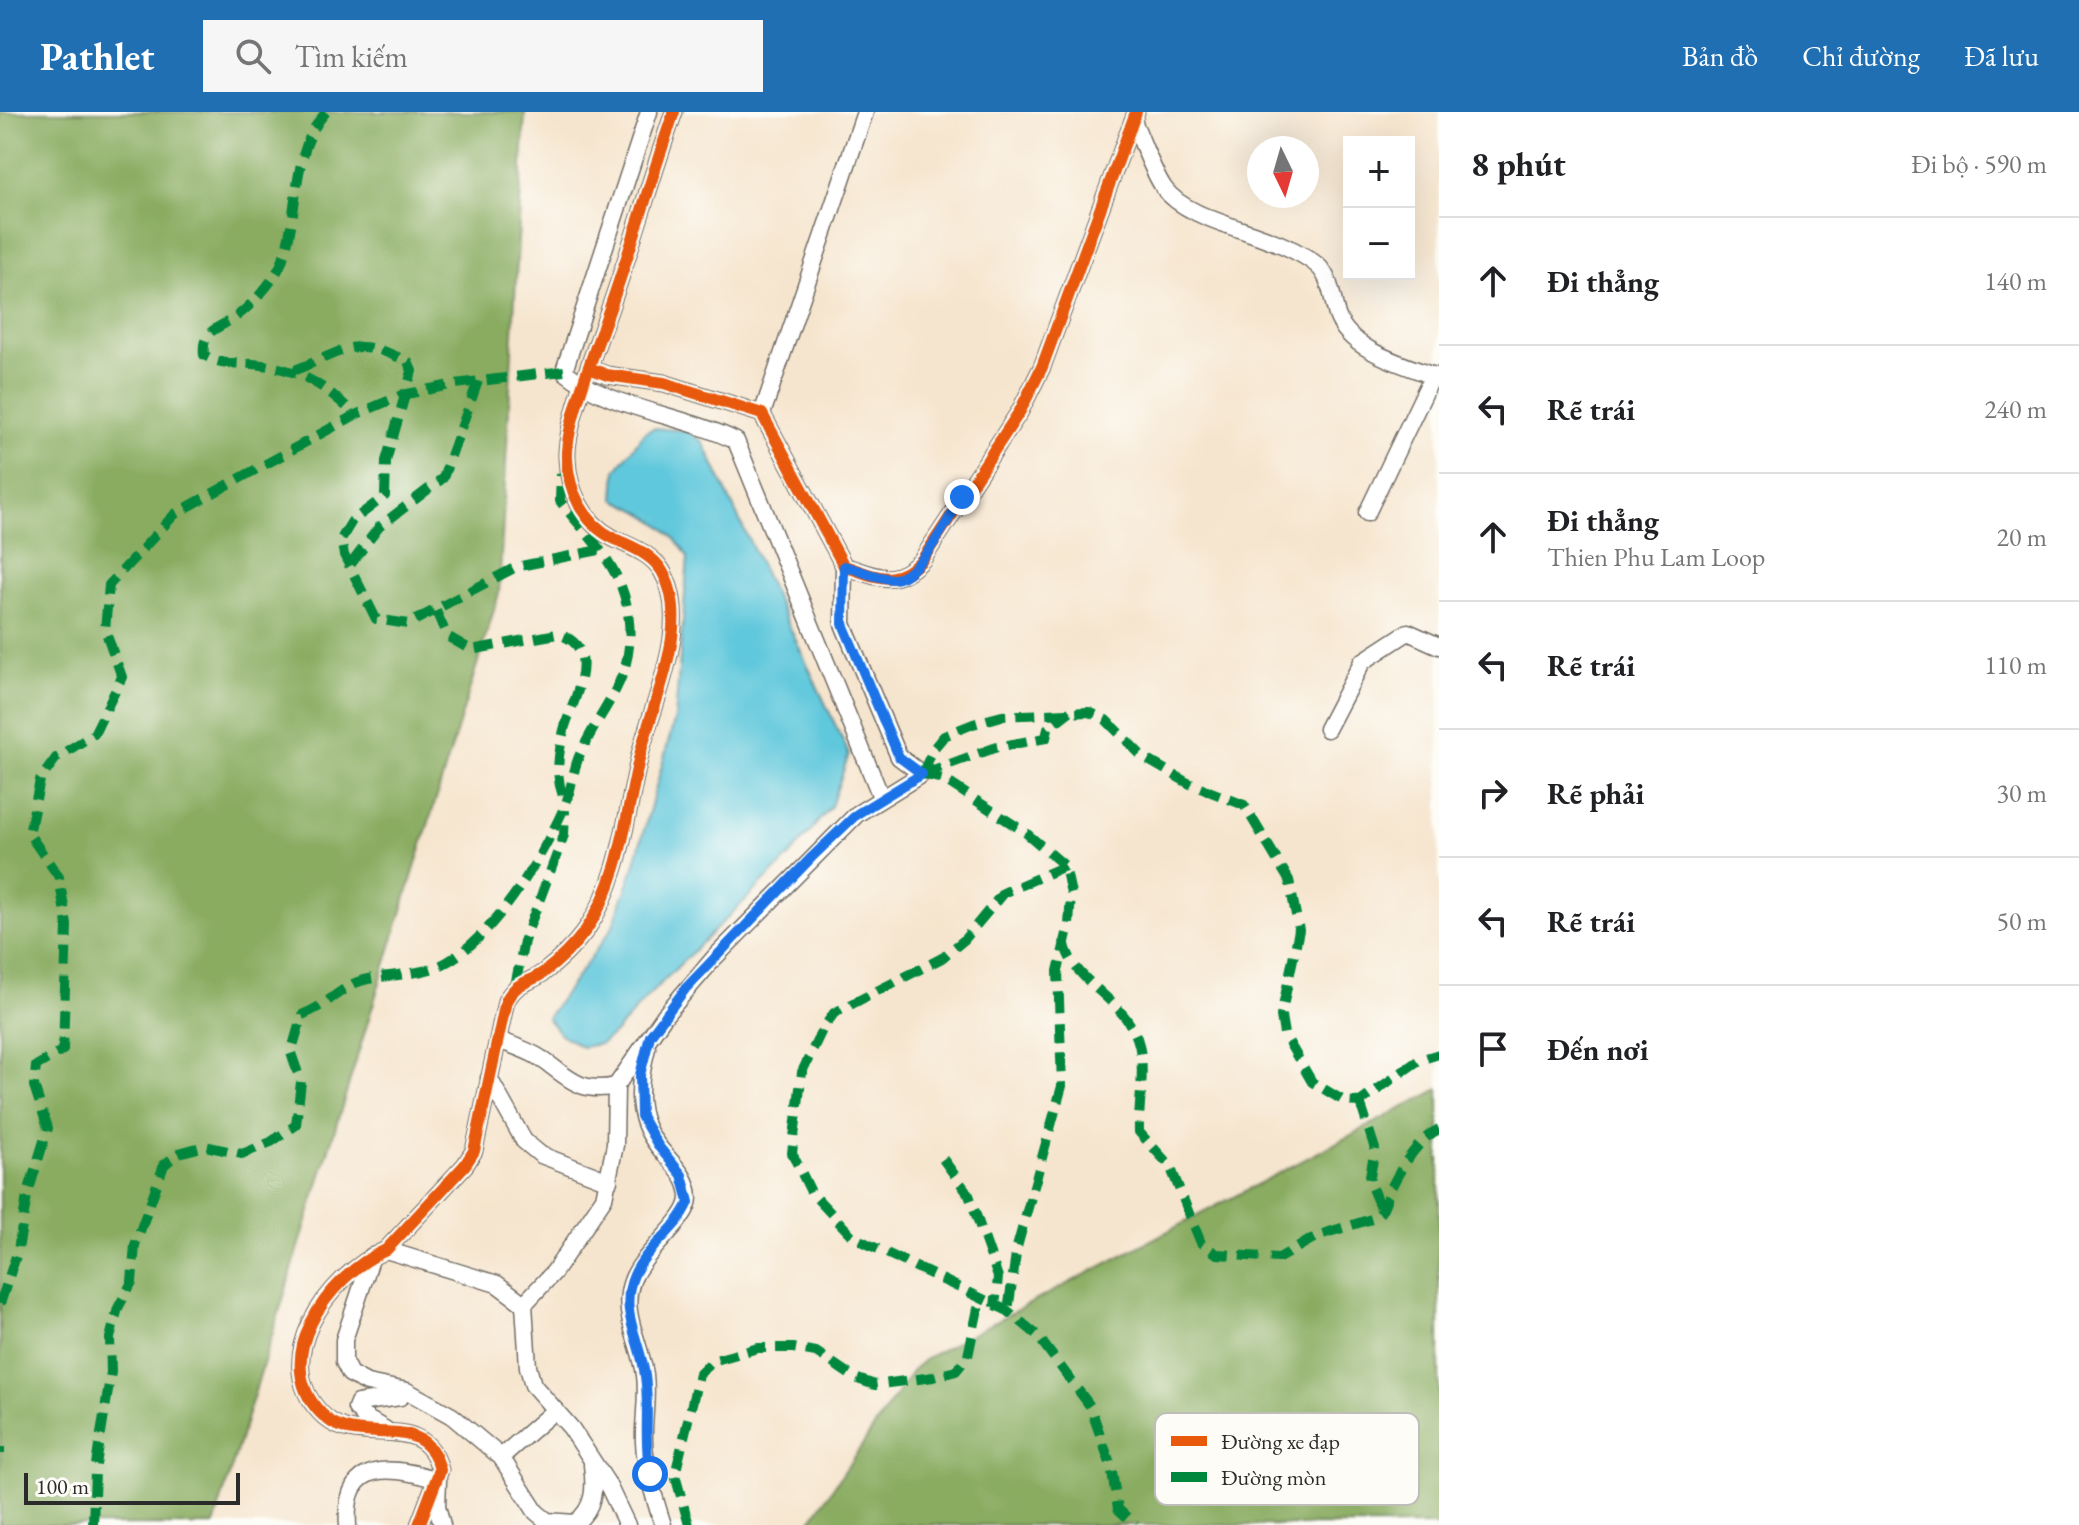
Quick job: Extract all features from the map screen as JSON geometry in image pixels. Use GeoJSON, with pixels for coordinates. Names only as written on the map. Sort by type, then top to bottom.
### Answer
{"type":"FeatureCollection","features":[{"type":"Feature","properties":{"kind":"street"},"geometry":{"type":"LineString","coordinates":[[649,112],[564,371],[584,387],[736,441],[881,797]]}},
{"type":"Feature","properties":{"kind":"street"},"geometry":{"type":"LineString","coordinates":[[442,1525],[437,1506],[440,1470],[433,1448],[416,1436],[361,1430],[327,1419],[302,1379],[303,1349],[316,1311],[341,1281],[379,1253],[465,1165],[474,1151],[506,1001],[515,986],[539,976],[561,958],[585,931],[605,899],[620,848],[642,745],[659,699],[672,628],[672,594],[661,570],[650,558],[610,537],[590,521],[571,487],[567,456],[589,368],[674,112]]}},
{"type":"Feature","properties":{"kind":"street"},"geometry":{"type":"LineString","coordinates":[[762,414],[865,112]]}},
{"type":"Feature","properties":{"kind":"street"},"geometry":{"type":"LineString","coordinates":[[844,566],[894,579],[906,576],[922,560],[988,461],[1020,411],[1042,367],[1134,117]]}},
{"type":"Feature","properties":{"kind":"street"},"geometry":{"type":"LineString","coordinates":[[1134,117],[1164,188],[1182,206],[1271,237],[1300,253],[1320,267],[1333,295],[1338,317],[1355,342],[1436,376],[1367,513]]}},
{"type":"Feature","properties":{"kind":"street"},"geometry":{"type":"LineString","coordinates":[[589,368],[607,375],[664,383],[762,414],[844,566],[843,624],[899,757],[922,774],[857,814],[686,988],[616,1086],[615,1145],[604,1198],[562,1261],[524,1304],[528,1367],[533,1385],[591,1460],[623,1512],[627,1525]]}},
{"type":"Feature","properties":{"kind":"street"},"geometry":{"type":"LineString","coordinates":[[1327,729],[1362,662],[1408,632],[1439,646]]}},
{"type":"Feature","properties":{"kind":"street"},"geometry":{"type":"LineString","coordinates":[[650,1036],[640,1075],[641,1116],[653,1140],[682,1175],[689,1202],[676,1224],[641,1260],[629,1290],[629,1318],[645,1376],[644,1446],[663,1525]]}},
{"type":"Feature","properties":{"kind":"street"},"geometry":{"type":"LineString","coordinates":[[499,1040],[533,1054],[582,1087],[597,1091],[616,1086]]}},
{"type":"Feature","properties":{"kind":"street"},"geometry":{"type":"LineString","coordinates":[[489,1078],[524,1141],[541,1155],[609,1181]]}},
{"type":"Feature","properties":{"kind":"street"},"geometry":{"type":"LineString","coordinates":[[379,1253],[497,1284],[524,1304]]}},
{"type":"Feature","properties":{"kind":"street"},"geometry":{"type":"LineString","coordinates":[[379,1253],[351,1310],[344,1362],[356,1379],[407,1391],[452,1416],[501,1457],[536,1512],[547,1521],[575,1523],[589,1508],[593,1498],[591,1460]]}},
{"type":"Feature","properties":{"kind":"street"},"geometry":{"type":"LineString","coordinates":[[391,1432],[364,1417],[356,1408],[358,1403],[400,1397],[407,1391]]}},
{"type":"Feature","properties":{"kind":"street"},"geometry":{"type":"LineString","coordinates":[[501,1457],[555,1410]]}},
{"type":"Feature","properties":{"kind":"street"},"geometry":{"type":"LineString","coordinates":[[348,1525],[349,1503],[354,1487],[366,1474],[385,1468],[438,1480]]}},
{"type":"Feature","properties":{"kind":"street"},"geometry":{"type":"LineString","coordinates":[[419,1525],[438,1480]]}},
{"type":"Feature","properties":{"kind":"green space"},"geometry":{"type":"Polygon","coordinates":[[[0,112],[525,112],[499,593],[214,1525],[0,1525],[0,112]]]}},
{"type":"Feature","properties":{"kind":"green space"},"geometry":{"type":"Polygon","coordinates":[[[1439,1089],[1439,1525],[808,1525],[913,1370],[928,1357],[1439,1089]]]}},
{"type":"Feature","properties":{"kind":"water"},"geometry":{"type":"Polygon","coordinates":[[[655,428],[687,431],[703,442],[849,754],[831,806],[790,856],[647,997],[615,1033],[600,1044],[582,1047],[560,1034],[547,1018],[612,928],[633,870],[675,718],[688,557],[673,537],[656,522],[614,499],[616,470],[646,431],[655,428]]]}},
{"type":"Feature","properties":{"kind":"marked path"},"geometry":{"type":"LineString","coordinates":[[326,112],[306,146],[287,245],[278,271],[249,306],[209,334],[204,342],[204,355],[222,362],[268,366],[296,373],[332,394],[355,415]]}},
{"type":"Feature","properties":{"kind":"marked path"},"geometry":{"type":"LineString","coordinates":[[295,370],[340,351],[362,347],[390,353],[408,362],[412,371],[386,461],[385,496],[352,521],[341,539],[344,555],[376,619],[408,624],[516,567],[599,550]]}},
{"type":"Feature","properties":{"kind":"marked path"},"geometry":{"type":"LineString","coordinates":[[0,1304],[18,1250],[27,1196],[48,1128],[34,1086],[36,1066],[63,1050],[67,925],[59,877],[29,834],[40,780],[56,758],[94,734],[122,677],[105,630],[109,585],[175,514],[355,415],[402,395],[455,384],[564,371]]}},
{"type":"Feature","properties":{"kind":"marked path"},"geometry":{"type":"LineString","coordinates":[[351,564],[379,527],[443,478],[478,381]]}},
{"type":"Feature","properties":{"kind":"marked path"},"geometry":{"type":"LineString","coordinates":[[93,1525],[95,1471],[111,1372],[110,1338],[118,1308],[132,1282],[135,1245],[164,1165],[179,1153],[205,1146],[242,1154],[271,1142],[296,1125],[301,1082],[291,1053],[302,1015],[353,984],[424,971],[447,962],[465,949],[483,933],[515,894],[563,810],[581,752],[625,668],[630,630],[627,607],[617,577],[600,550],[560,501],[561,473]]}},
{"type":"Feature","properties":{"kind":"marked path"},"geometry":{"type":"LineString","coordinates":[[436,611],[447,636],[471,650],[557,634],[572,640],[580,650],[582,676],[564,730],[559,758],[560,785],[566,802]]}},
{"type":"Feature","properties":{"kind":"marked path"},"geometry":{"type":"LineString","coordinates":[[922,774],[997,747],[1046,738],[1048,728],[1070,711]]}},
{"type":"Feature","properties":{"kind":"marked path"},"geometry":{"type":"LineString","coordinates":[[922,774],[934,748],[944,736],[973,724],[1002,716],[1089,712],[1106,720],[1143,757],[1188,783],[1244,805],[1289,880],[1299,930],[1281,1016],[1284,1034],[1312,1082],[1344,1101],[1360,1102],[1419,1060],[1439,1054]]}},
{"type":"Feature","properties":{"kind":"marked path"},"geometry":{"type":"LineString","coordinates":[[922,774],[943,779],[1025,832],[1065,866],[1071,894],[1069,925],[1058,971],[1062,1086],[1017,1247],[1008,1311]]}},
{"type":"Feature","properties":{"kind":"marked path"},"geometry":{"type":"LineString","coordinates":[[515,986],[524,941],[564,835],[565,810]]}},
{"type":"Feature","properties":{"kind":"marked path"},"geometry":{"type":"LineString","coordinates":[[1065,866],[1003,893],[964,940],[942,958],[834,1013],[822,1030],[802,1072],[792,1153],[811,1192],[853,1237],[1008,1311],[1037,1335],[1090,1406],[1111,1466],[1118,1509],[1135,1525]]}},
{"type":"Feature","properties":{"kind":"marked path"},"geometry":{"type":"LineString","coordinates":[[1064,940],[1076,967],[1130,1023],[1140,1049],[1142,1072],[1139,1132],[1170,1166],[1201,1243],[1217,1254],[1279,1258],[1319,1235],[1375,1218],[1383,1209],[1410,1155],[1439,1129]]}},
{"type":"Feature","properties":{"kind":"marked path"},"geometry":{"type":"LineString","coordinates":[[1360,1102],[1375,1149],[1369,1181],[1382,1212]]}},
{"type":"Feature","properties":{"kind":"marked path"},"geometry":{"type":"LineString","coordinates":[[943,1159],[969,1195],[998,1277],[995,1307]]}},
{"type":"Feature","properties":{"kind":"marked path"},"geometry":{"type":"LineString","coordinates":[[689,1525],[675,1475],[699,1374],[712,1361],[758,1348],[793,1348],[816,1352],[855,1378],[875,1385],[933,1377],[956,1371],[968,1356],[980,1299]]}},
{"type":"Feature","properties":{"kind":"marked path"},"geometry":{"type":"LineString","coordinates":[[0,1447],[0,1454]]}},
{"type":"Feature","properties":{"kind":"cycle path"},"geometry":{"type":"LineString","coordinates":[[419,1525],[440,1470],[432,1451],[421,1440],[407,1434],[341,1427],[326,1418],[308,1396],[301,1372],[302,1348],[311,1323],[343,1279],[386,1250],[465,1165],[474,1151],[506,1001],[518,986],[555,963],[586,930],[616,865],[642,747],[668,659],[673,613],[670,591],[657,565],[640,551],[602,532],[579,504],[570,482],[568,443],[584,380],[674,112]]}},
{"type":"Feature","properties":{"kind":"cycle path"},"geometry":{"type":"LineString","coordinates":[[589,368],[607,375],[664,383],[762,414],[844,566],[885,578],[903,574],[922,560],[1020,411],[1042,367],[1136,112]]}},
{"type":"Feature","properties":{"kind":"route"},"geometry":{"type":"LineString","coordinates":[[650,1474],[644,1446],[645,1376],[642,1356],[629,1318],[629,1290],[641,1260],[676,1224],[689,1202],[682,1175],[648,1132],[641,1116],[640,1075],[650,1036],[686,988],[812,857],[857,814],[922,774],[899,757],[843,624],[844,566],[894,579],[906,576],[922,560],[962,497]]}}]}
